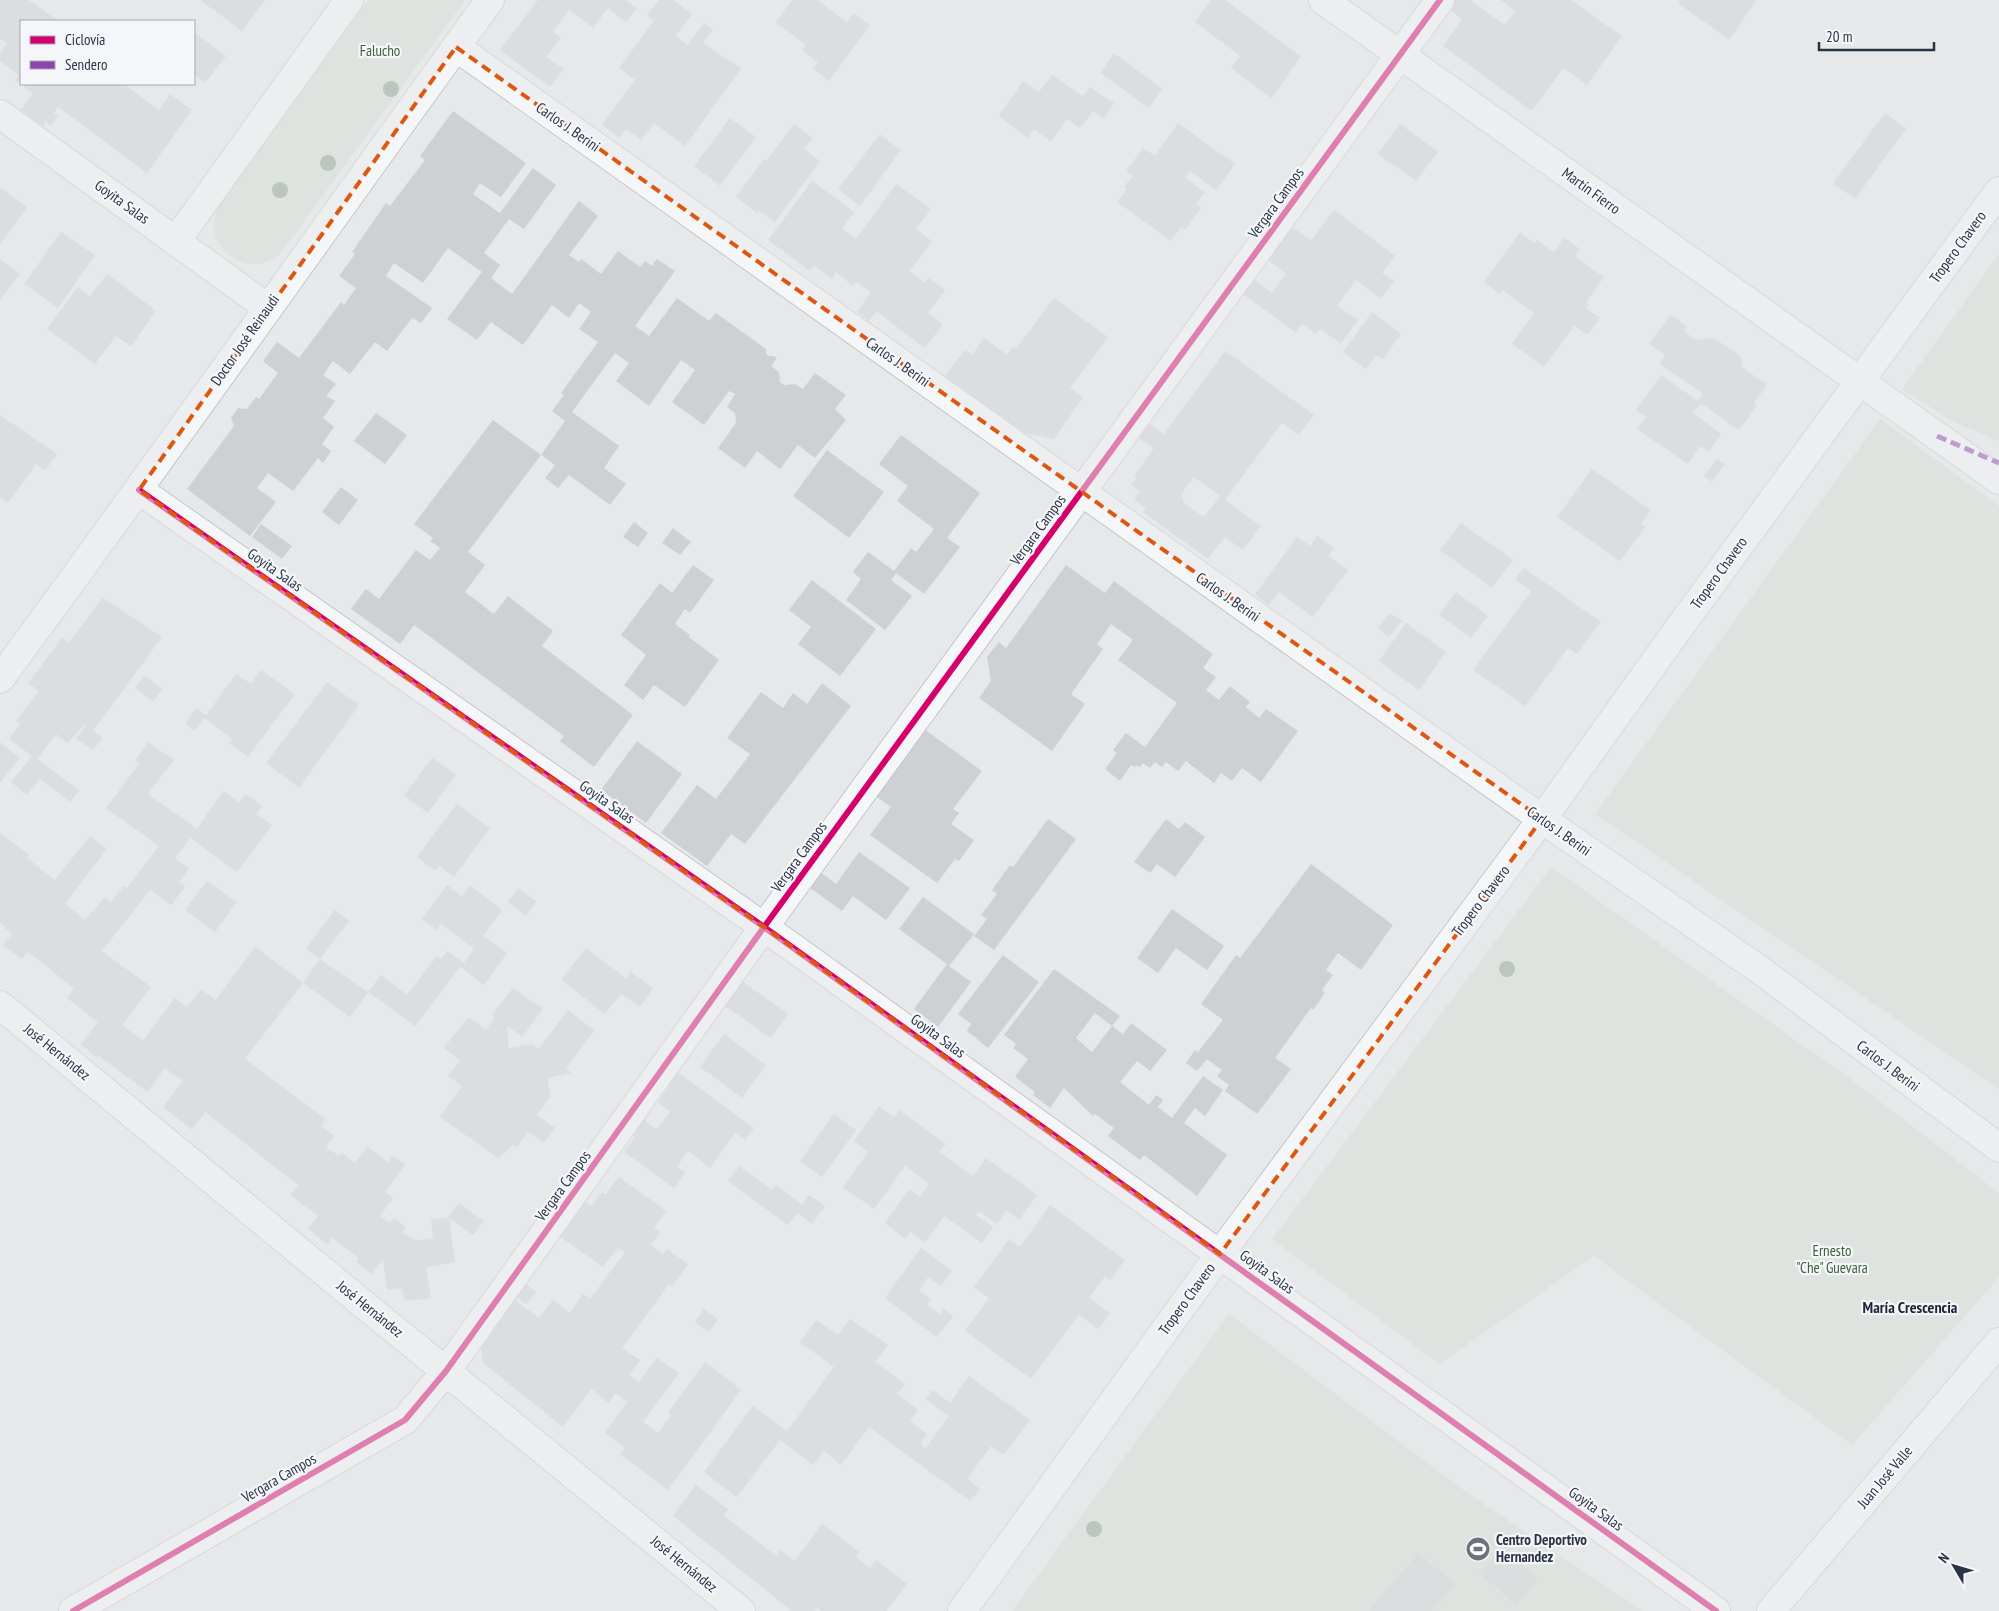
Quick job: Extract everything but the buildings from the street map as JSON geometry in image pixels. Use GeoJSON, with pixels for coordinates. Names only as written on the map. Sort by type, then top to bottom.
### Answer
{"type":"FeatureCollection","features":[{"type":"Feature","properties":{"kind":"street"},"geometry":{"type":"LineString","coordinates":[[176,241],[349,0]]}},
{"type":"Feature","properties":{"kind":"street","name":"Doctor José Reinaudi"},"geometry":{"type":"LineString","coordinates":[[0,679],[139,490],[490,0]]}},
{"type":"Feature","properties":{"kind":"street","name":"Martín Fierro"},"geometry":{"type":"LineString","coordinates":[[1324,0],[1999,480]]}},
{"type":"Feature","properties":{"kind":"street","name":"Vergara Campos"},"geometry":{"type":"LineString","coordinates":[[73,1611],[405,1420],[446,1371],[764,927],[1440,0]]}},
{"type":"Feature","properties":{"kind":"street","name":"Carlos J. Berini"},"geometry":{"type":"LineString","coordinates":[[456,48],[1542,819],[1760,970],[1999,1148]]}},
{"type":"Feature","properties":{"kind":"street","name":"Goyita Salas"},"geometry":{"type":"LineString","coordinates":[[0,114],[268,308]]}},
{"type":"Feature","properties":{"kind":"street","name":"Tropero Chavero"},"geometry":{"type":"LineString","coordinates":[[962,1611],[1220,1254],[1542,819],[1681,625],[1999,191]]}},
{"type":"Feature","properties":{"kind":"street","name":"Goyita Salas"},"geometry":{"type":"LineString","coordinates":[[139,490],[764,927],[1716,1611]]}},
{"type":"Feature","properties":{"kind":"street","name":"José Hernández"},"geometry":{"type":"LineString","coordinates":[[3,1012],[742,1611]]}},
{"type":"Feature","properties":{"kind":"street","name":"Juan José Valle"},"geometry":{"type":"LineString","coordinates":[[1771,1611],[1999,1342]]}},
{"type":"Feature","properties":{"kind":"highlighted area"},"geometry":{"type":"Polygon","coordinates":[[[456,47],[1542,819],[1220,1254],[764,927],[139,490],[456,47]]]}},
{"type":"Feature","properties":{"kind":"green space","name":"Falucho"},"geometry":{"type":"Polygon","coordinates":[[[368,0],[465,0],[281,253],[260,264],[239,261],[222,248],[215,235],[214,226],[217,209],[368,0]]]}},
{"type":"Feature","properties":{"kind":"green space"},"geometry":{"type":"Polygon","coordinates":[[[1999,254],[1999,441],[1952,421],[1902,389],[1999,254]]]}},
{"type":"Feature","properties":{"kind":"green space"},"geometry":{"type":"Polygon","coordinates":[[[1880,419],[1999,506],[1999,1089],[1595,814],[1880,419]]]}},
{"type":"Feature","properties":{"kind":"green space","name":"Ernesto \"Che\" Guevara"},"geometry":{"type":"Polygon","coordinates":[[[1551,867],[1852,1080],[1999,1193],[1999,1277],[1852,1445],[1594,1256],[1439,1364],[1272,1239],[1551,867]]]}},
{"type":"Feature","properties":{"kind":"green space"},"geometry":{"type":"Polygon","coordinates":[[[1229,1314],[1459,1487],[1642,1611],[1012,1611],[1229,1314]]]}},
{"type":"Feature","properties":{"kind":"marked path"},"geometry":{"type":"LineString","coordinates":[[1937,436],[1999,463]]}},
{"type":"Feature","properties":{"kind":"cycle path"},"geometry":{"type":"LineString","coordinates":[[73,1611],[405,1420],[446,1371],[764,927],[1440,0]]}},
{"type":"Feature","properties":{"kind":"cycle path"},"geometry":{"type":"LineString","coordinates":[[139,490],[764,927],[1716,1611]]}},
{"type":"Feature","properties":{"kind":"place","name":"Centro Deportivo Hernandez"},"geometry":{"type":"Point","coordinates":[1478,1549]}},
{"type":"Feature","properties":{"kind":"district","name":"María Crescencia"},"geometry":{"type":"Point","coordinates":[1910,1307]}}]}
